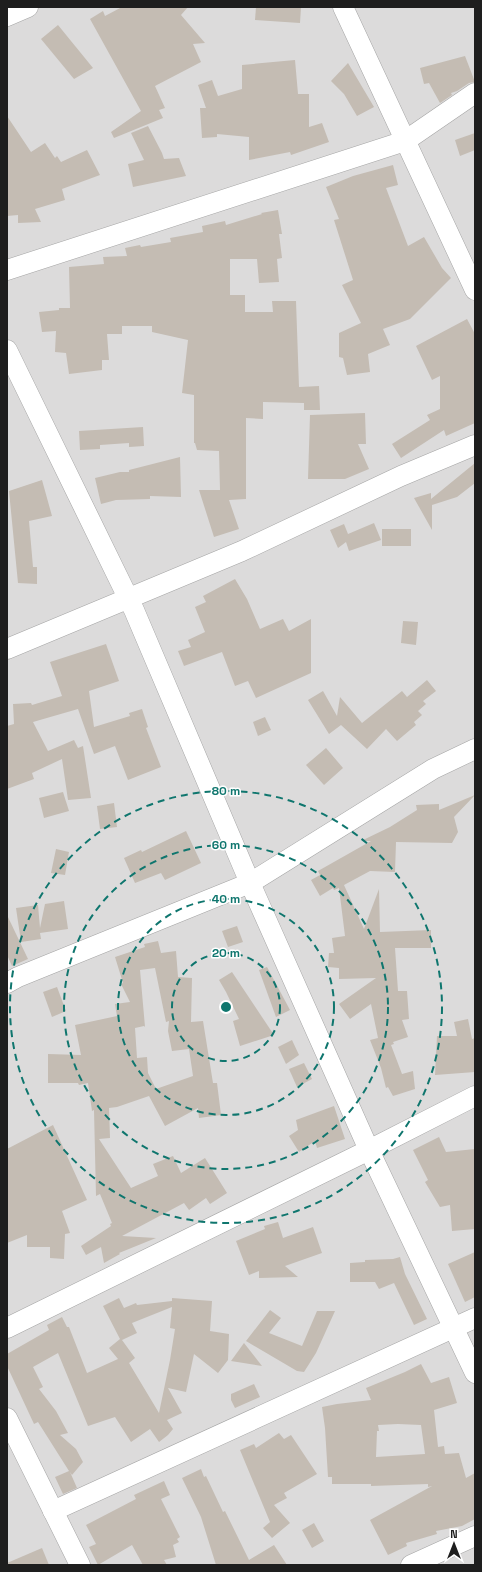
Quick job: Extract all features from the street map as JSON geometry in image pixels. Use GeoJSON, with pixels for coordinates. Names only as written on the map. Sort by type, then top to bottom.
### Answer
{"type":"FeatureCollection","features":[{"type":"Feature","properties":{"kind":"street"},"geometry":{"type":"LineString","coordinates":[[7,16],[28,7]]}},
{"type":"Feature","properties":{"kind":"street"},"geometry":{"type":"LineString","coordinates":[[343,7],[475,290]]}},
{"type":"Feature","properties":{"kind":"street"},"geometry":{"type":"LineString","coordinates":[[7,270],[406,141],[475,93]]}},
{"type":"Feature","properties":{"kind":"street"},"geometry":{"type":"LineString","coordinates":[[7,350],[128,598],[250,883],[369,1150],[475,1373]]}},
{"type":"Feature","properties":{"kind":"street"},"geometry":{"type":"LineString","coordinates":[[7,648],[242,551],[394,480],[475,446]]}},
{"type":"Feature","properties":{"kind":"street"},"geometry":{"type":"LineString","coordinates":[[7,983],[18,977],[250,883],[433,769],[475,749]]}},
{"type":"Feature","properties":{"kind":"street"},"geometry":{"type":"LineString","coordinates":[[7,1328],[369,1150],[475,1096]]}},
{"type":"Feature","properties":{"kind":"street"},"geometry":{"type":"LineString","coordinates":[[53,1510],[475,1318]]}},
{"type":"Feature","properties":{"kind":"street"},"geometry":{"type":"LineString","coordinates":[[7,1418],[80,1565]]}},
{"type":"Feature","properties":{"kind":"street"},"geometry":{"type":"LineString","coordinates":[[411,1565],[475,1536]]}},
{"type":"Feature","properties":{"kind":"shaded area"},"geometry":{"type":"Polygon","coordinates":[[[7,7],[475,7],[475,1565],[7,1565],[7,7]]]}},
{"type":"Feature","properties":{"kind":"building"},"geometry":{"type":"Polygon","coordinates":[[[122,7],[188,7],[181,15],[205,43],[193,44],[201,62],[155,86],[165,108],[159,110],[163,118],[114,138],[111,132],[141,111],[90,19],[103,11],[105,16],[122,7]]]}},
{"type":"Feature","properties":{"kind":"building"},"geometry":{"type":"Polygon","coordinates":[[[256,7],[301,7],[300,23],[255,20],[256,7]]]}},
{"type":"Feature","properties":{"kind":"building"},"geometry":{"type":"Polygon","coordinates":[[[58,25],[93,68],[74,79],[41,39],[58,25]]]}},
{"type":"Feature","properties":{"kind":"building"},"geometry":{"type":"Polygon","coordinates":[[[465,56],[475,82],[469,83],[451,93],[452,95],[440,103],[429,83],[424,84],[420,68],[465,56]]]}},
{"type":"Feature","properties":{"kind":"building"},"geometry":{"type":"Polygon","coordinates":[[[295,60],[298,94],[309,94],[309,127],[322,123],[329,142],[291,155],[290,152],[249,160],[249,137],[217,134],[217,137],[202,138],[200,108],[206,108],[198,85],[212,80],[218,96],[242,89],[242,65],[295,60]]]}},
{"type":"Feature","properties":{"kind":"building"},"geometry":{"type":"Polygon","coordinates":[[[348,63],[374,107],[357,116],[344,94],[331,81],[348,63]]]}},
{"type":"Feature","properties":{"kind":"building"},"geometry":{"type":"Polygon","coordinates":[[[7,116],[31,152],[45,143],[55,158],[57,156],[61,162],[87,150],[100,175],[62,189],[65,200],[35,209],[41,222],[18,223],[18,215],[7,216],[7,116]]]}},
{"type":"Feature","properties":{"kind":"building"},"geometry":{"type":"Polygon","coordinates":[[[148,126],[164,159],[179,158],[186,176],[133,187],[128,164],[144,160],[131,133],[148,126]]]}},
{"type":"Feature","properties":{"kind":"building"},"geometry":{"type":"Polygon","coordinates":[[[475,133],[475,150],[460,156],[455,140],[475,133]]]}},
{"type":"Feature","properties":{"kind":"building"},"geometry":{"type":"Polygon","coordinates":[[[393,165],[398,185],[386,188],[408,246],[424,237],[442,268],[451,278],[410,319],[383,329],[390,345],[368,354],[370,372],[347,375],[343,358],[339,357],[339,333],[361,323],[342,285],[353,280],[334,220],[339,219],[326,187],[353,176],[393,165]]]}},
{"type":"Feature","properties":{"kind":"building"},"geometry":{"type":"Polygon","coordinates":[[[278,210],[282,234],[279,234],[282,258],[277,259],[279,282],[259,283],[257,259],[230,259],[230,295],[245,295],[245,312],[273,312],[272,301],[296,301],[299,387],[319,386],[320,410],[304,410],[304,403],[263,402],[263,419],[246,418],[246,499],[229,500],[239,529],[214,537],[199,490],[220,490],[219,451],[197,450],[194,443],[194,395],[182,393],[188,340],[152,332],[152,326],[122,326],[122,334],[107,334],[109,360],[102,360],[102,370],[69,374],[66,353],[55,352],[56,331],[42,332],[39,312],[59,310],[59,308],[70,308],[69,267],[104,264],[103,257],[127,256],[125,248],[171,242],[170,238],[203,232],[202,226],[225,221],[226,225],[262,214],[261,213],[278,210]]]}},
{"type":"Feature","properties":{"kind":"building"},"geometry":{"type":"Polygon","coordinates":[[[467,319],[475,334],[475,423],[446,436],[444,430],[401,458],[392,444],[430,420],[427,415],[440,409],[440,376],[432,380],[416,346],[467,319]]]}},
{"type":"Feature","properties":{"kind":"building"},"geometry":{"type":"Polygon","coordinates":[[[365,413],[366,444],[358,444],[369,469],[345,479],[308,479],[310,415],[365,413]]]}},
{"type":"Feature","properties":{"kind":"building"},"geometry":{"type":"Polygon","coordinates":[[[143,427],[144,446],[129,447],[129,443],[100,445],[100,449],[80,450],[79,431],[143,427]]]}},
{"type":"Feature","properties":{"kind":"building"},"geometry":{"type":"Polygon","coordinates":[[[180,457],[181,497],[150,496],[150,499],[116,500],[101,504],[95,478],[120,472],[129,472],[129,470],[180,457]]]}},
{"type":"Feature","properties":{"kind":"building"},"geometry":{"type":"Polygon","coordinates":[[[475,463],[475,483],[457,497],[432,505],[432,530],[414,498],[431,493],[431,499],[475,463]]]}},
{"type":"Feature","properties":{"kind":"building"},"geometry":{"type":"Polygon","coordinates":[[[42,480],[52,516],[29,521],[33,567],[37,567],[37,584],[18,583],[9,491],[42,480]]]}},
{"type":"Feature","properties":{"kind":"building"},"geometry":{"type":"Polygon","coordinates":[[[374,523],[381,540],[349,551],[346,542],[338,548],[330,530],[344,524],[348,534],[374,523]]]}},
{"type":"Feature","properties":{"kind":"building"},"geometry":{"type":"Polygon","coordinates":[[[382,529],[411,529],[411,546],[382,546],[382,529]]]}},
{"type":"Feature","properties":{"kind":"building"},"geometry":{"type":"Polygon","coordinates":[[[235,579],[247,599],[260,629],[283,619],[289,631],[311,619],[311,673],[256,698],[248,681],[235,686],[222,652],[184,666],[178,651],[191,647],[188,640],[205,632],[195,607],[206,602],[203,596],[235,579]]]}},
{"type":"Feature","properties":{"kind":"building"},"geometry":{"type":"Polygon","coordinates":[[[403,621],[418,622],[416,645],[401,643],[403,621]]]}},
{"type":"Feature","properties":{"kind":"building"},"geometry":{"type":"Polygon","coordinates":[[[106,644],[119,681],[89,691],[94,727],[130,716],[129,713],[142,709],[148,727],[146,728],[161,767],[128,780],[115,746],[94,754],[78,709],[33,722],[48,751],[74,740],[78,748],[83,746],[91,798],[68,800],[62,759],[32,773],[34,779],[7,789],[7,726],[14,724],[13,704],[31,703],[32,705],[62,696],[50,662],[106,644]]]}},
{"type":"Feature","properties":{"kind":"building"},"geometry":{"type":"Polygon","coordinates":[[[427,680],[436,691],[423,701],[426,704],[418,711],[422,715],[414,722],[416,725],[397,741],[386,729],[367,749],[341,725],[329,734],[308,700],[323,691],[337,716],[340,697],[362,723],[402,691],[407,697],[427,680]]]}},
{"type":"Feature","properties":{"kind":"building"},"geometry":{"type":"Polygon","coordinates":[[[265,717],[271,730],[258,736],[253,722],[265,717]]]}},
{"type":"Feature","properties":{"kind":"building"},"geometry":{"type":"Polygon","coordinates":[[[326,748],[343,768],[324,785],[306,765],[326,748]]]}},
{"type":"Feature","properties":{"kind":"building"},"geometry":{"type":"Polygon","coordinates":[[[63,792],[69,811],[44,818],[39,798],[63,792]]]}},
{"type":"Feature","properties":{"kind":"building"},"geometry":{"type":"Polygon","coordinates":[[[475,795],[454,817],[458,832],[452,843],[396,842],[395,872],[370,871],[344,885],[364,929],[379,889],[380,932],[431,930],[431,948],[395,948],[398,991],[407,991],[409,1019],[402,1020],[408,1037],[393,1042],[394,1044],[391,1045],[402,1074],[413,1071],[415,1089],[393,1096],[388,1087],[386,1088],[381,1068],[370,1040],[378,1038],[371,1004],[350,1019],[339,1004],[376,978],[339,979],[339,968],[328,967],[329,953],[334,953],[332,938],[345,936],[339,888],[334,890],[333,888],[320,896],[311,880],[320,875],[318,871],[371,841],[361,841],[390,827],[417,810],[416,805],[439,804],[439,810],[475,795]]]}},
{"type":"Feature","properties":{"kind":"building"},"geometry":{"type":"Polygon","coordinates":[[[114,803],[117,827],[100,829],[97,806],[114,803]]]}},
{"type":"Feature","properties":{"kind":"building"},"geometry":{"type":"Polygon","coordinates":[[[186,831],[201,863],[165,880],[161,873],[135,883],[124,858],[141,850],[142,852],[186,831]]]}},
{"type":"Feature","properties":{"kind":"building"},"geometry":{"type":"Polygon","coordinates":[[[56,849],[69,852],[65,875],[51,873],[56,849]]]}},
{"type":"Feature","properties":{"kind":"building"},"geometry":{"type":"Polygon","coordinates":[[[64,901],[68,929],[40,933],[41,939],[21,942],[16,908],[38,905],[40,928],[45,904],[64,901]]]}},
{"type":"Feature","properties":{"kind":"building"},"geometry":{"type":"Polygon","coordinates":[[[7,915],[28,959],[12,966],[7,955],[7,915]]]}},
{"type":"Feature","properties":{"kind":"building"},"geometry":{"type":"Polygon","coordinates":[[[237,926],[243,942],[228,947],[222,931],[237,926]]]}},
{"type":"Feature","properties":{"kind":"building"},"geometry":{"type":"Polygon","coordinates":[[[158,941],[161,953],[176,951],[178,977],[192,978],[191,1022],[203,1021],[213,1083],[217,1083],[221,1115],[199,1118],[198,1108],[165,1126],[149,1096],[117,1107],[109,1108],[110,1138],[99,1139],[131,1188],[158,1176],[153,1164],[173,1156],[181,1173],[205,1158],[227,1193],[210,1204],[206,1198],[189,1210],[184,1203],[122,1236],[156,1238],[119,1253],[120,1254],[104,1263],[101,1247],[86,1255],[81,1246],[111,1226],[110,1224],[112,1223],[100,1194],[96,1196],[94,1110],[92,1111],[88,1083],[79,1085],[78,1083],[48,1083],[48,1054],[81,1055],[75,1025],[117,1016],[115,1004],[130,1002],[121,984],[123,983],[115,957],[145,947],[144,944],[158,941]],[[155,968],[140,970],[145,1027],[135,1028],[137,1058],[147,1057],[148,1073],[156,1089],[193,1076],[189,1049],[172,1051],[168,1031],[169,1021],[166,1022],[155,968]]]}},
{"type":"Feature","properties":{"kind":"building"},"geometry":{"type":"Polygon","coordinates":[[[267,967],[290,1010],[276,1017],[259,970],[267,967]]]}},
{"type":"Feature","properties":{"kind":"building"},"geometry":{"type":"Polygon","coordinates":[[[232,972],[274,1035],[240,1046],[233,1021],[239,1019],[219,980],[232,972]]]}},
{"type":"Feature","properties":{"kind":"building"},"geometry":{"type":"Polygon","coordinates":[[[57,987],[66,1011],[52,1017],[43,992],[57,987]]]}},
{"type":"Feature","properties":{"kind":"building"},"geometry":{"type":"Polygon","coordinates":[[[468,1019],[472,1039],[475,1038],[475,1072],[435,1075],[437,1036],[457,1036],[454,1022],[468,1019]]]}},
{"type":"Feature","properties":{"kind":"building"},"geometry":{"type":"Polygon","coordinates":[[[292,1040],[299,1055],[286,1064],[278,1047],[292,1040]]]}},
{"type":"Feature","properties":{"kind":"building"},"geometry":{"type":"Polygon","coordinates":[[[304,1063],[312,1079],[297,1087],[289,1069],[304,1063]]]}},
{"type":"Feature","properties":{"kind":"building"},"geometry":{"type":"Polygon","coordinates":[[[334,1106],[345,1139],[317,1148],[315,1141],[299,1152],[289,1136],[298,1130],[296,1120],[334,1106]]]}},
{"type":"Feature","properties":{"kind":"building"},"geometry":{"type":"Polygon","coordinates":[[[53,1125],[87,1200],[62,1211],[70,1233],[65,1234],[64,1259],[50,1258],[50,1247],[27,1247],[27,1235],[7,1243],[7,1149],[53,1125]]]}},
{"type":"Feature","properties":{"kind":"building"},"geometry":{"type":"Polygon","coordinates":[[[439,1137],[446,1152],[475,1149],[475,1229],[452,1231],[450,1205],[440,1207],[425,1182],[428,1180],[413,1150],[439,1137]]]}},
{"type":"Feature","properties":{"kind":"building"},"geometry":{"type":"Polygon","coordinates":[[[278,1222],[283,1238],[313,1227],[322,1253],[285,1266],[298,1277],[259,1278],[259,1271],[249,1275],[236,1241],[265,1229],[264,1226],[278,1222]]]}},
{"type":"Feature","properties":{"kind":"building"},"geometry":{"type":"Polygon","coordinates":[[[475,1252],[475,1297],[465,1302],[448,1264],[475,1252]]]}},
{"type":"Feature","properties":{"kind":"building"},"geometry":{"type":"Polygon","coordinates":[[[400,1257],[405,1274],[427,1319],[414,1325],[394,1283],[379,1289],[375,1282],[350,1282],[350,1263],[400,1257]]]}},
{"type":"Feature","properties":{"kind":"building"},"geometry":{"type":"Polygon","coordinates":[[[119,1298],[124,1308],[136,1303],[137,1305],[172,1301],[172,1298],[212,1301],[210,1331],[229,1334],[228,1360],[218,1373],[194,1354],[186,1392],[168,1388],[182,1413],[167,1420],[173,1429],[159,1442],[150,1429],[131,1442],[115,1417],[88,1426],[58,1353],[33,1367],[43,1387],[39,1389],[56,1411],[68,1433],[60,1435],[76,1449],[83,1462],[72,1475],[70,1472],[77,1488],[63,1494],[55,1477],[69,1471],[38,1422],[34,1424],[7,1366],[7,1354],[49,1330],[47,1325],[62,1317],[67,1327],[69,1327],[87,1373],[118,1359],[109,1348],[120,1339],[103,1306],[119,1298]],[[172,1307],[132,1323],[137,1333],[122,1340],[135,1358],[129,1363],[159,1413],[175,1329],[170,1328],[172,1307]]]}},
{"type":"Feature","properties":{"kind":"building"},"geometry":{"type":"Polygon","coordinates":[[[270,1310],[281,1318],[269,1333],[302,1346],[317,1311],[335,1311],[316,1353],[304,1372],[297,1371],[246,1341],[270,1310]]]}},
{"type":"Feature","properties":{"kind":"building"},"geometry":{"type":"Polygon","coordinates":[[[244,1343],[262,1366],[231,1361],[244,1343]]]}},
{"type":"Feature","properties":{"kind":"building"},"geometry":{"type":"Polygon","coordinates":[[[421,1364],[431,1383],[449,1377],[457,1403],[434,1410],[438,1447],[444,1446],[445,1454],[459,1453],[466,1478],[475,1473],[475,1519],[462,1526],[436,1531],[437,1534],[406,1543],[407,1546],[388,1555],[370,1520],[432,1486],[428,1487],[428,1484],[371,1486],[371,1484],[332,1484],[332,1477],[328,1477],[322,1407],[371,1400],[366,1388],[421,1364]],[[378,1425],[379,1431],[377,1431],[376,1457],[425,1454],[421,1425],[378,1425]]]}},
{"type":"Feature","properties":{"kind":"building"},"geometry":{"type":"Polygon","coordinates":[[[254,1384],[260,1397],[235,1408],[231,1400],[231,1394],[254,1384]]]}},
{"type":"Feature","properties":{"kind":"building"},"geometry":{"type":"Polygon","coordinates":[[[279,1433],[284,1439],[291,1435],[317,1474],[284,1493],[287,1498],[274,1505],[290,1523],[272,1538],[263,1528],[270,1522],[240,1450],[254,1444],[256,1448],[279,1433]]]}},
{"type":"Feature","properties":{"kind":"building"},"geometry":{"type":"Polygon","coordinates":[[[201,1469],[204,1477],[206,1476],[223,1512],[225,1511],[249,1560],[274,1545],[287,1565],[216,1565],[201,1517],[182,1478],[201,1469]]]}},
{"type":"Feature","properties":{"kind":"building"},"geometry":{"type":"Polygon","coordinates":[[[164,1481],[170,1495],[161,1499],[180,1537],[177,1539],[179,1542],[173,1545],[176,1557],[164,1560],[167,1565],[143,1565],[132,1545],[98,1565],[89,1547],[96,1544],[86,1525],[136,1499],[134,1495],[164,1481]]]}},
{"type":"Feature","properties":{"kind":"building"},"geometry":{"type":"Polygon","coordinates":[[[314,1523],[324,1541],[312,1548],[302,1530],[314,1523]]]}},
{"type":"Feature","properties":{"kind":"building"},"geometry":{"type":"Polygon","coordinates":[[[42,1548],[49,1565],[7,1565],[7,1563],[42,1548]]]}}]}
